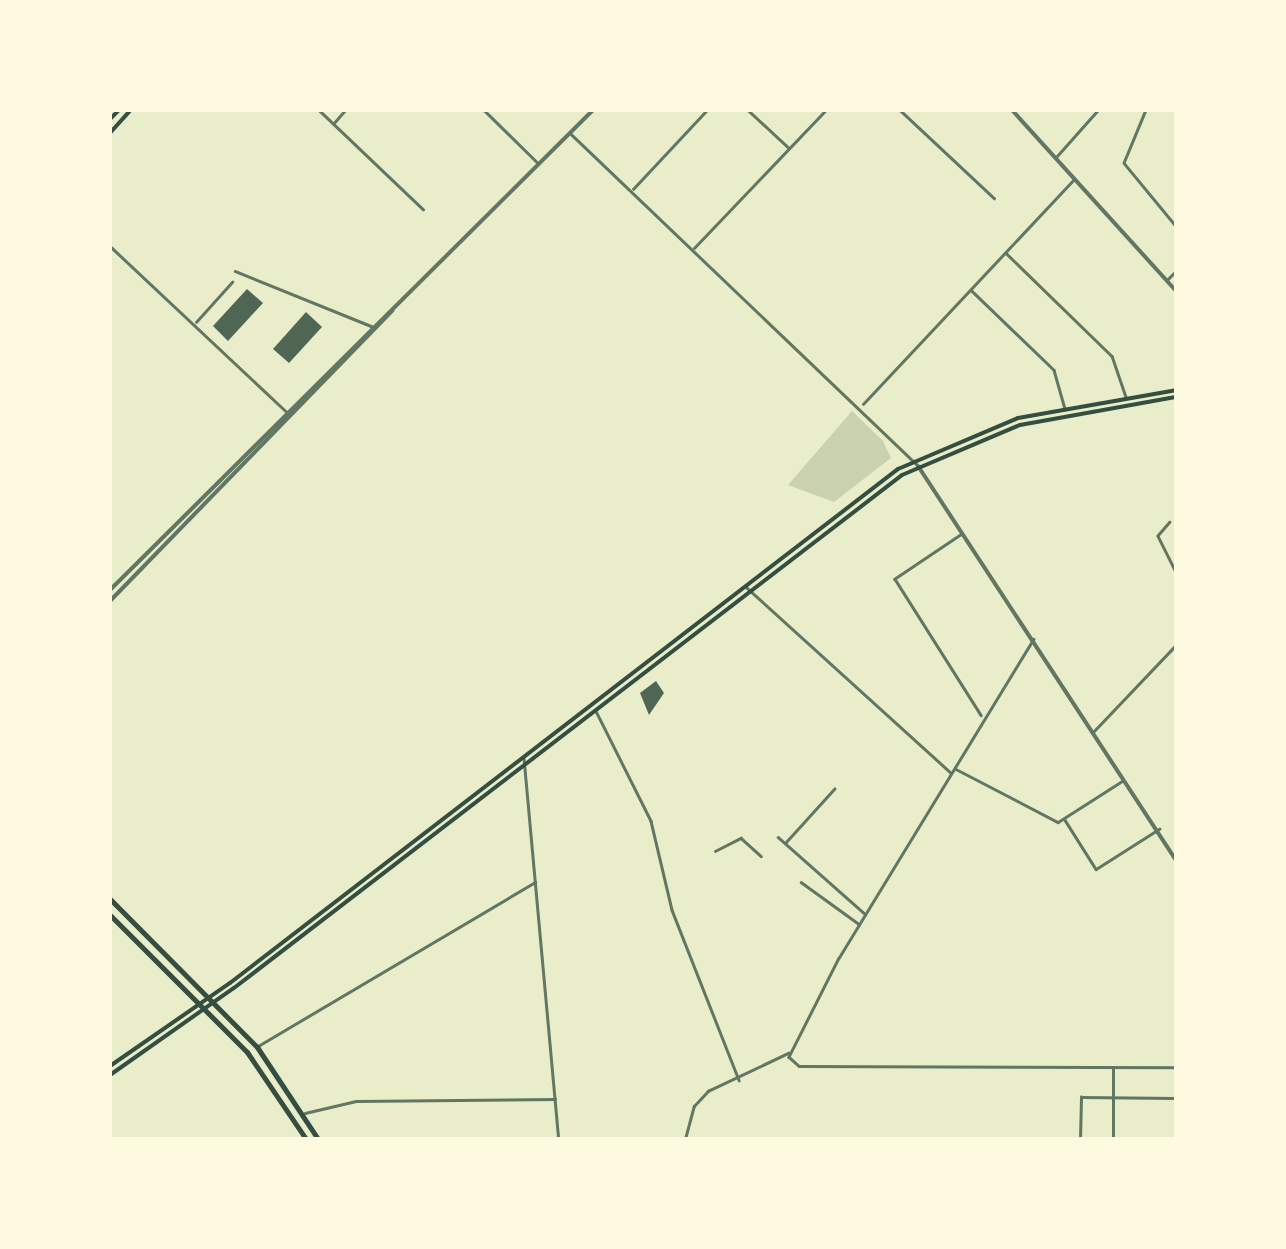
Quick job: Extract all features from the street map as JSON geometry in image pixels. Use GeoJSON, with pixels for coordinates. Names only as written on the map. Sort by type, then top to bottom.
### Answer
{"type":"FeatureCollection","features":[{"type":"Feature","properties":{"kind":"main road"},"geometry":{"type":"LineString","coordinates":[[110,119],[118,110]]}},
{"type":"Feature","properties":{"kind":"main road"},"geometry":{"type":"LineString","coordinates":[[110,141],[111,130],[131,110]]}},
{"type":"Feature","properties":{"kind":"main road"},"geometry":{"type":"LineString","coordinates":[[213,1000],[745,586],[917,463],[1006,422],[1176,390]]}},
{"type":"Feature","properties":{"kind":"main road"},"geometry":{"type":"LineString","coordinates":[[110,1066],[213,1000],[917,463],[1020,425],[1176,397]]}},
{"type":"Feature","properties":{"kind":"main road"},"geometry":{"type":"LineString","coordinates":[[110,899],[257,1047],[318,1139]]}},
{"type":"Feature","properties":{"kind":"main road"},"geometry":{"type":"LineString","coordinates":[[110,915],[204,1006],[270,1080],[306,1139]]}},
{"type":"Feature","properties":{"kind":"main road"},"geometry":{"type":"LineString","coordinates":[[110,1074],[204,1006]]}},
{"type":"Feature","properties":{"kind":"street"},"geometry":{"type":"LineString","coordinates":[[318,110],[423,209]]}},
{"type":"Feature","properties":{"kind":"street"},"geometry":{"type":"LineString","coordinates":[[333,124],[346,110]]}},
{"type":"Feature","properties":{"kind":"street"},"geometry":{"type":"LineString","coordinates":[[484,110],[540,164]]}},
{"type":"Feature","properties":{"kind":"street"},"geometry":{"type":"LineString","coordinates":[[110,600],[593,110]]}},
{"type":"Feature","properties":{"kind":"street"},"geometry":{"type":"LineString","coordinates":[[631,191],[707,110]]}},
{"type":"Feature","properties":{"kind":"street"},"geometry":{"type":"LineString","coordinates":[[748,110],[790,149]]}},
{"type":"Feature","properties":{"kind":"street"},"geometry":{"type":"LineString","coordinates":[[693,249],[826,110]]}},
{"type":"Feature","properties":{"kind":"street"},"geometry":{"type":"LineString","coordinates":[[900,110],[994,198]]}},
{"type":"Feature","properties":{"kind":"street"},"geometry":{"type":"LineString","coordinates":[[1012,110],[1176,291]]}},
{"type":"Feature","properties":{"kind":"street"},"geometry":{"type":"LineString","coordinates":[[1057,156],[1098,110]]}},
{"type":"Feature","properties":{"kind":"street"},"geometry":{"type":"LineString","coordinates":[[1146,110],[1124,163],[1176,226]]}},
{"type":"Feature","properties":{"kind":"street"},"geometry":{"type":"LineString","coordinates":[[570,134],[862,406],[917,463],[1176,860]]}},
{"type":"Feature","properties":{"kind":"street"},"geometry":{"type":"LineString","coordinates":[[862,406],[1074,179]]}},
{"type":"Feature","properties":{"kind":"street"},"geometry":{"type":"LineString","coordinates":[[110,246],[291,416]]}},
{"type":"Feature","properties":{"kind":"street"},"geometry":{"type":"LineString","coordinates":[[1005,252],[1112,356],[1126,398]]}},
{"type":"Feature","properties":{"kind":"street"},"geometry":{"type":"LineString","coordinates":[[235,271],[372,326]]}},
{"type":"Feature","properties":{"kind":"street"},"geometry":{"type":"LineString","coordinates":[[1166,280],[1176,271]]}},
{"type":"Feature","properties":{"kind":"street"},"geometry":{"type":"LineString","coordinates":[[194,324],[232,282]]}},
{"type":"Feature","properties":{"kind":"street"},"geometry":{"type":"LineString","coordinates":[[970,289],[1054,370],[1065,409]]}},
{"type":"Feature","properties":{"kind":"street"},"geometry":{"type":"LineString","coordinates":[[110,590],[285,410],[392,310]]}},
{"type":"Feature","properties":{"kind":"street"},"geometry":{"type":"LineString","coordinates":[[1170,522],[1158,536],[1176,572]]}},
{"type":"Feature","properties":{"kind":"street"},"geometry":{"type":"LineString","coordinates":[[963,533],[895,579],[982,717]]}},
{"type":"Feature","properties":{"kind":"street"},"geometry":{"type":"LineString","coordinates":[[745,586],[953,770],[1021,807],[1064,819],[1096,869],[1158,829]]}},
{"type":"Feature","properties":{"kind":"street"},"geometry":{"type":"LineString","coordinates":[[685,1139],[700,1098],[789,1053],[982,717],[1034,639]]}},
{"type":"Feature","properties":{"kind":"street"},"geometry":{"type":"LineString","coordinates":[[1094,731],[1176,645]]}},
{"type":"Feature","properties":{"kind":"street"},"geometry":{"type":"LineString","coordinates":[[596,710],[651,822],[672,910],[739,1080]]}},
{"type":"Feature","properties":{"kind":"street"},"geometry":{"type":"LineString","coordinates":[[524,756],[560,1139]]}},
{"type":"Feature","properties":{"kind":"street"},"geometry":{"type":"LineString","coordinates":[[1064,819],[1125,780]]}},
{"type":"Feature","properties":{"kind":"street"},"geometry":{"type":"LineString","coordinates":[[786,843],[834,789]]}},
{"type":"Feature","properties":{"kind":"street"},"geometry":{"type":"LineString","coordinates":[[778,836],[866,914]]}},
{"type":"Feature","properties":{"kind":"street"},"geometry":{"type":"LineString","coordinates":[[716,851],[741,838],[761,856]]}},
{"type":"Feature","properties":{"kind":"street"},"geometry":{"type":"LineString","coordinates":[[257,1047],[536,881]]}},
{"type":"Feature","properties":{"kind":"street"},"geometry":{"type":"LineString","coordinates":[[801,882],[860,924]]}},
{"type":"Feature","properties":{"kind":"street"},"geometry":{"type":"LineString","coordinates":[[789,1053],[799,1066],[1176,1067]]}},
{"type":"Feature","properties":{"kind":"street"},"geometry":{"type":"LineString","coordinates":[[1113,1067],[1113,1139]]}},
{"type":"Feature","properties":{"kind":"street"},"geometry":{"type":"LineString","coordinates":[[1080,1139],[1080,1097],[1176,1098]]}},
{"type":"Feature","properties":{"kind":"street"},"geometry":{"type":"LineString","coordinates":[[304,1113],[356,1100],[556,1098]]}},
{"type":"Feature","properties":{"kind":"green space"},"geometry":{"type":"Polygon","coordinates":[[[852,411],[883,441],[891,458],[834,502],[788,485],[852,411]]]}},
{"type":"Feature","properties":{"kind":"building"},"geometry":{"type":"Polygon","coordinates":[[[247,289],[263,303],[228,341],[213,326],[247,289]]]}},
{"type":"Feature","properties":{"kind":"building"},"geometry":{"type":"Polygon","coordinates":[[[306,312],[322,327],[289,363],[273,349],[306,312]]]}},
{"type":"Feature","properties":{"kind":"building"},"geometry":{"type":"Polygon","coordinates":[[[656,681],[664,693],[649,715],[640,693],[656,681]]]}}]}
